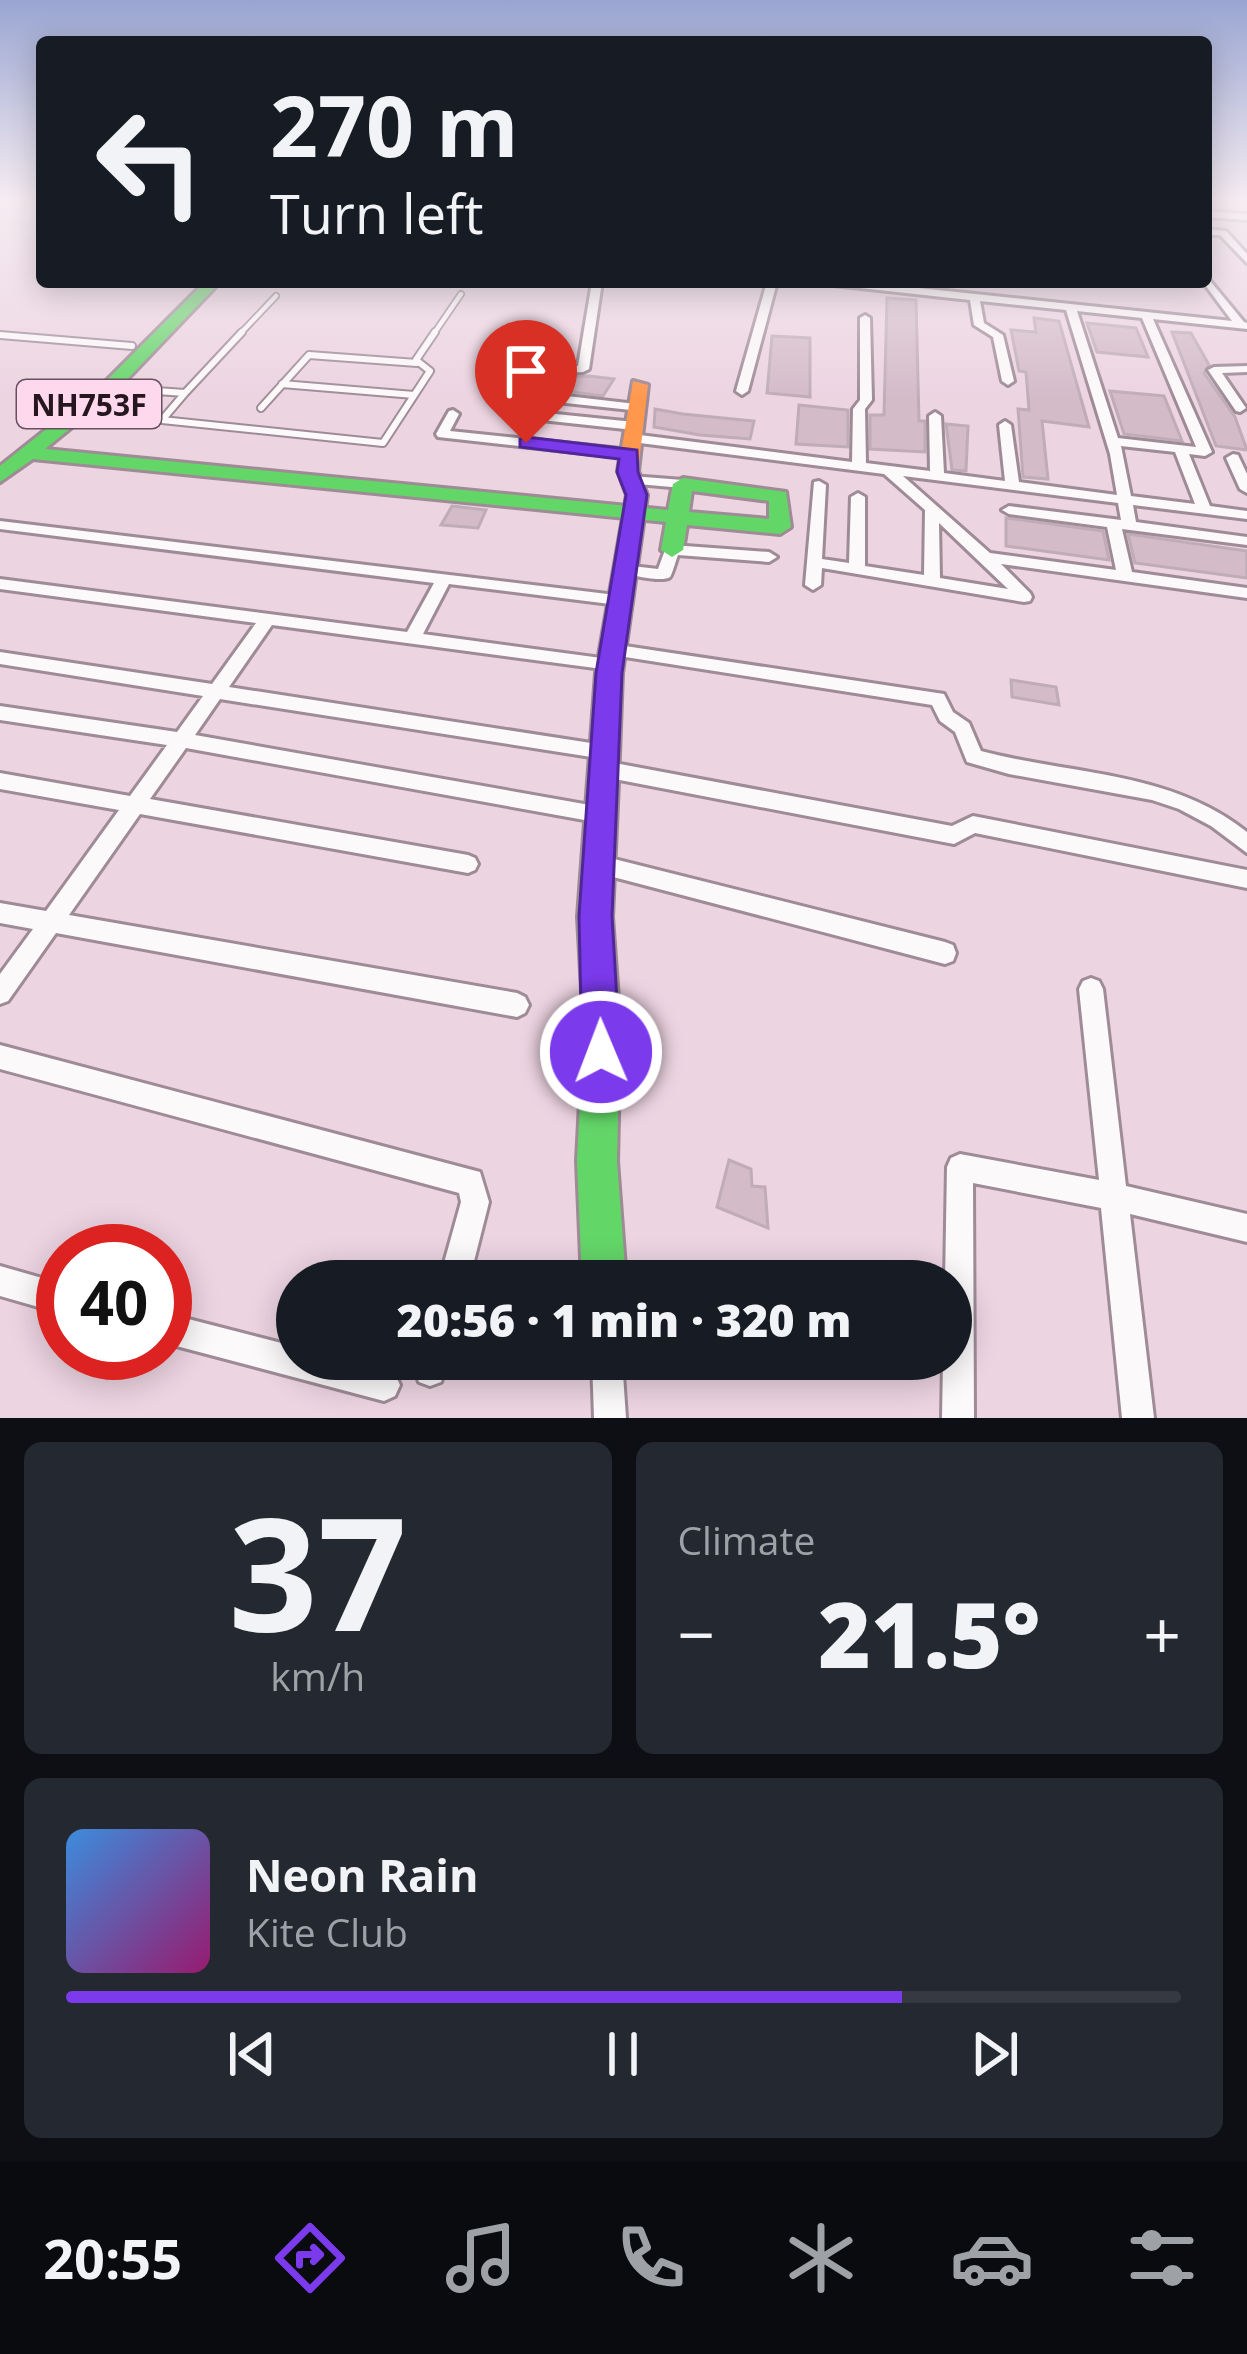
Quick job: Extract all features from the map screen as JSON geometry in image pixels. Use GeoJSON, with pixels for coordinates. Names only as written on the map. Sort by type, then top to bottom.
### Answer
{"type":"FeatureCollection","features":[{"type":"Feature","properties":{"kind":"main road","name":"NH753F"},"geometry":{"type":"LineString","coordinates":[[14,454],[109,388],[207,288]]}},
{"type":"Feature","properties":{"kind":"main road","name":"NH753F"},"geometry":{"type":"LineString","coordinates":[[0,476],[14,454],[132,346],[169,324]]}},
{"type":"Feature","properties":{"kind":"main road"},"geometry":{"type":"LineString","coordinates":[[603,1260],[597,1161],[602,1026],[595,916],[611,657],[637,495],[634,432]]}},
{"type":"Feature","properties":{"kind":"main road"},"geometry":{"type":"LineString","coordinates":[[14,454],[633,514],[675,518],[779,527],[779,496],[683,484],[675,518],[672,550]]}},
{"type":"Feature","properties":{"kind":"street"},"geometry":{"type":"LineString","coordinates":[[1212,286],[1244,326]]}},
{"type":"Feature","properties":{"kind":"street"},"geometry":{"type":"LineString","coordinates":[[526,443],[538,396],[554,370],[583,369],[596,288]]}},
{"type":"Feature","properties":{"kind":"street"},"geometry":{"type":"LineString","coordinates":[[742,391],[770,288]]}},
{"type":"Feature","properties":{"kind":"street"},"geometry":{"type":"LineString","coordinates":[[933,288],[1071,310],[1244,326]]}},
{"type":"Feature","properties":{"kind":"street"},"geometry":{"type":"LineString","coordinates":[[1003,288],[1009,302]]}},
{"type":"Feature","properties":{"kind":"street"},"geometry":{"type":"LineString","coordinates":[[975,298],[979,325],[998,334],[1008,381]]}},
{"type":"Feature","properties":{"kind":"street"},"geometry":{"type":"LineString","coordinates":[[1071,310],[1112,441],[1126,576]]}},
{"type":"Feature","properties":{"kind":"street"},"geometry":{"type":"LineString","coordinates":[[1112,441],[1205,452],[1147,317]]}},
{"type":"Feature","properties":{"kind":"street"},"geometry":{"type":"LineString","coordinates":[[859,467],[859,409],[866,400],[865,318]]}},
{"type":"Feature","properties":{"kind":"street"},"geometry":{"type":"LineString","coordinates":[[1247,369],[1216,368],[1226,389],[1244,408],[1247,424]]}},
{"type":"Feature","properties":{"kind":"street"},"geometry":{"type":"LineString","coordinates":[[1226,389],[1247,390]]}},
{"type":"Feature","properties":{"kind":"street"},"geometry":{"type":"LineString","coordinates":[[497,392],[538,396],[634,432],[683,484]]}},
{"type":"Feature","properties":{"kind":"street"},"geometry":{"type":"LineString","coordinates":[[453,414],[442,434],[526,443],[634,432]]}},
{"type":"Feature","properties":{"kind":"street"},"geometry":{"type":"LineString","coordinates":[[536,416],[859,467],[1247,515]]}},
{"type":"Feature","properties":{"kind":"street"},"geometry":{"type":"LineString","coordinates":[[935,416],[937,477]]}},
{"type":"Feature","properties":{"kind":"street"},"geometry":{"type":"LineString","coordinates":[[1005,425],[1013,487]]}},
{"type":"Feature","properties":{"kind":"street"},"geometry":{"type":"LineString","coordinates":[[1180,449],[1204,509]]}},
{"type":"Feature","properties":{"kind":"street"},"geometry":{"type":"LineString","coordinates":[[1233,458],[1247,489]]}},
{"type":"Feature","properties":{"kind":"street"},"geometry":{"type":"LineString","coordinates":[[814,562],[1024,597],[890,471]]}},
{"type":"Feature","properties":{"kind":"street"},"geometry":{"type":"LineString","coordinates":[[813,585],[819,485]]}},
{"type":"Feature","properties":{"kind":"street"},"geometry":{"type":"LineString","coordinates":[[857,569],[858,497]]}},
{"type":"Feature","properties":{"kind":"street"},"geometry":{"type":"LineString","coordinates":[[932,509],[932,581]]}},
{"type":"Feature","properties":{"kind":"street"},"geometry":{"type":"LineString","coordinates":[[1009,510],[1247,541]]}},
{"type":"Feature","properties":{"kind":"street"},"geometry":{"type":"LineString","coordinates":[[0,525],[617,600]]}},
{"type":"Feature","properties":{"kind":"street"},"geometry":{"type":"LineString","coordinates":[[622,570],[664,574],[672,550],[769,557]]}},
{"type":"Feature","properties":{"kind":"street"},"geometry":{"type":"LineString","coordinates":[[986,557],[1247,593]]}},
{"type":"Feature","properties":{"kind":"street"},"geometry":{"type":"LineString","coordinates":[[412,638],[444,579]]}},
{"type":"Feature","properties":{"kind":"street"},"geometry":{"type":"LineString","coordinates":[[0,584],[938,700],[946,716],[964,730],[974,757],[1162,793],[1223,820],[1247,844]]}},
{"type":"Feature","properties":{"kind":"street"},"geometry":{"type":"LineString","coordinates":[[1222,589],[1247,607]]}},
{"type":"Feature","properties":{"kind":"street"},"geometry":{"type":"LineString","coordinates":[[0,993],[268,619]]}},
{"type":"Feature","properties":{"kind":"street"},"geometry":{"type":"LineString","coordinates":[[0,658],[218,689],[604,760],[954,835],[973,824],[1247,879]]}},
{"type":"Feature","properties":{"kind":"street"},"geometry":{"type":"LineString","coordinates":[[0,713],[182,740],[601,815]]}},
{"type":"Feature","properties":{"kind":"street"},"geometry":{"type":"LineString","coordinates":[[0,781],[468,864]]}},
{"type":"Feature","properties":{"kind":"street"},"geometry":{"type":"LineString","coordinates":[[1223,820],[1247,820]]}},
{"type":"Feature","properties":{"kind":"street"},"geometry":{"type":"LineString","coordinates":[[598,864],[945,953]]}},
{"type":"Feature","properties":{"kind":"street"},"geometry":{"type":"LineString","coordinates":[[0,913],[517,1006]]}},
{"type":"Feature","properties":{"kind":"street"},"geometry":{"type":"LineString","coordinates":[[1091,989],[1138,1418]]}},
{"type":"Feature","properties":{"kind":"street"},"geometry":{"type":"LineString","coordinates":[[0,1057],[470,1182],[475,1202],[460,1260]]}},
{"type":"Feature","properties":{"kind":"street"},"geometry":{"type":"LineString","coordinates":[[958,1418],[960,1167],[1247,1228]]}},
{"type":"Feature","properties":{"kind":"street"},"geometry":{"type":"LineString","coordinates":[[0,1281],[36,1291]]}},
{"type":"Feature","properties":{"kind":"street"},"geometry":{"type":"LineString","coordinates":[[192,1335],[384,1385]]}},
{"type":"Feature","properties":{"kind":"street"},"geometry":{"type":"LineString","coordinates":[[608,1380],[610,1418]]}},
{"type":"Feature","properties":{"kind":"lane"},"geometry":{"type":"LineString","coordinates":[[418,363],[461,295]]}},
{"type":"Feature","properties":{"kind":"lane"},"geometry":{"type":"LineString","coordinates":[[261,408],[313,354],[418,363],[430,371],[386,441],[377,445],[162,420],[276,296]]}},
{"type":"Feature","properties":{"kind":"lane"},"geometry":{"type":"LineString","coordinates":[[0,335],[132,346]]}},
{"type":"Feature","properties":{"kind":"lane"},"geometry":{"type":"LineString","coordinates":[[282,384],[414,395]]}},
{"type":"Feature","properties":{"kind":"lane"},"geometry":{"type":"LineString","coordinates":[[109,388],[185,393]]}},
{"type":"Feature","properties":{"kind":"building"},"geometry":{"type":"Polygon","coordinates":[[[887,298],[916,300],[919,421],[925,421],[925,452],[870,449],[870,415],[884,415],[887,298]]]}},
{"type":"Feature","properties":{"kind":"building"},"geometry":{"type":"Polygon","coordinates":[[[1034,318],[1059,321],[1089,427],[1042,421],[1048,479],[1023,477],[1018,409],[1029,410],[1026,372],[1019,371],[1011,330],[1036,332],[1034,318]]]}},
{"type":"Feature","properties":{"kind":"building"},"geometry":{"type":"Polygon","coordinates":[[[1087,323],[1136,328],[1148,357],[1097,352],[1087,323]]]}},
{"type":"Feature","properties":{"kind":"building"},"geometry":{"type":"Polygon","coordinates":[[[1172,332],[1191,333],[1209,365],[1204,373],[1235,417],[1247,450],[1216,446],[1172,332]]]}},
{"type":"Feature","properties":{"kind":"building"},"geometry":{"type":"Polygon","coordinates":[[[772,336],[810,338],[810,397],[767,393],[772,336]]]}},
{"type":"Feature","properties":{"kind":"building"},"geometry":{"type":"Polygon","coordinates":[[[546,340],[563,340],[558,363],[547,365],[528,387],[515,386],[533,357],[540,357],[546,340]]]}},
{"type":"Feature","properties":{"kind":"building"},"geometry":{"type":"Polygon","coordinates":[[[559,377],[614,379],[603,396],[550,389],[559,377]]]}},
{"type":"Feature","properties":{"kind":"building"},"geometry":{"type":"Polygon","coordinates":[[[1110,391],[1164,396],[1182,441],[1124,434],[1110,391]]]}},
{"type":"Feature","properties":{"kind":"building"},"geometry":{"type":"Polygon","coordinates":[[[799,405],[848,410],[848,447],[796,444],[799,405]]]}},
{"type":"Feature","properties":{"kind":"building"},"geometry":{"type":"Polygon","coordinates":[[[655,409],[754,421],[750,439],[700,435],[654,427],[655,409]]]}},
{"type":"Feature","properties":{"kind":"building"},"geometry":{"type":"Polygon","coordinates":[[[946,424],[968,426],[966,471],[952,470],[946,424]]]}},
{"type":"Feature","properties":{"kind":"building"},"geometry":{"type":"Polygon","coordinates":[[[452,506],[486,510],[478,528],[441,525],[452,506]]]}},
{"type":"Feature","properties":{"kind":"building"},"geometry":{"type":"Polygon","coordinates":[[[1006,518],[1103,531],[1109,560],[1006,546],[1006,518]]]}},
{"type":"Feature","properties":{"kind":"building"},"geometry":{"type":"Polygon","coordinates":[[[1128,534],[1247,551],[1247,578],[1135,563],[1128,534]]]}},
{"type":"Feature","properties":{"kind":"building"},"geometry":{"type":"Polygon","coordinates":[[[1011,680],[1056,687],[1059,705],[1012,697],[1011,680]]]}},
{"type":"Feature","properties":{"kind":"building"},"geometry":{"type":"Polygon","coordinates":[[[729,1160],[751,1169],[752,1186],[765,1187],[768,1228],[717,1207],[729,1160]]]}},
{"type":"Feature","properties":{"kind":"traffic: fast"},"geometry":{"type":"LineString","coordinates":[[0,476],[109,388],[207,288]]}},
{"type":"Feature","properties":{"kind":"traffic: fast"},"geometry":{"type":"LineString","coordinates":[[27,453],[592,509],[780,527],[779,496],[683,484],[672,550]]}},
{"type":"Feature","properties":{"kind":"traffic: fast"},"geometry":{"type":"LineString","coordinates":[[603,782],[595,917],[602,1026],[597,1161],[603,1260]]}},
{"type":"Feature","properties":{"kind":"traffic: slow"},"geometry":{"type":"LineString","coordinates":[[603,782],[609,673],[637,495],[628,471],[639,385]]}},
{"type":"Feature","properties":{"kind":"route"},"geometry":{"type":"LineString","coordinates":[[526,443],[630,454],[628,472],[637,495],[609,673],[595,916],[601,1052]]}}]}
